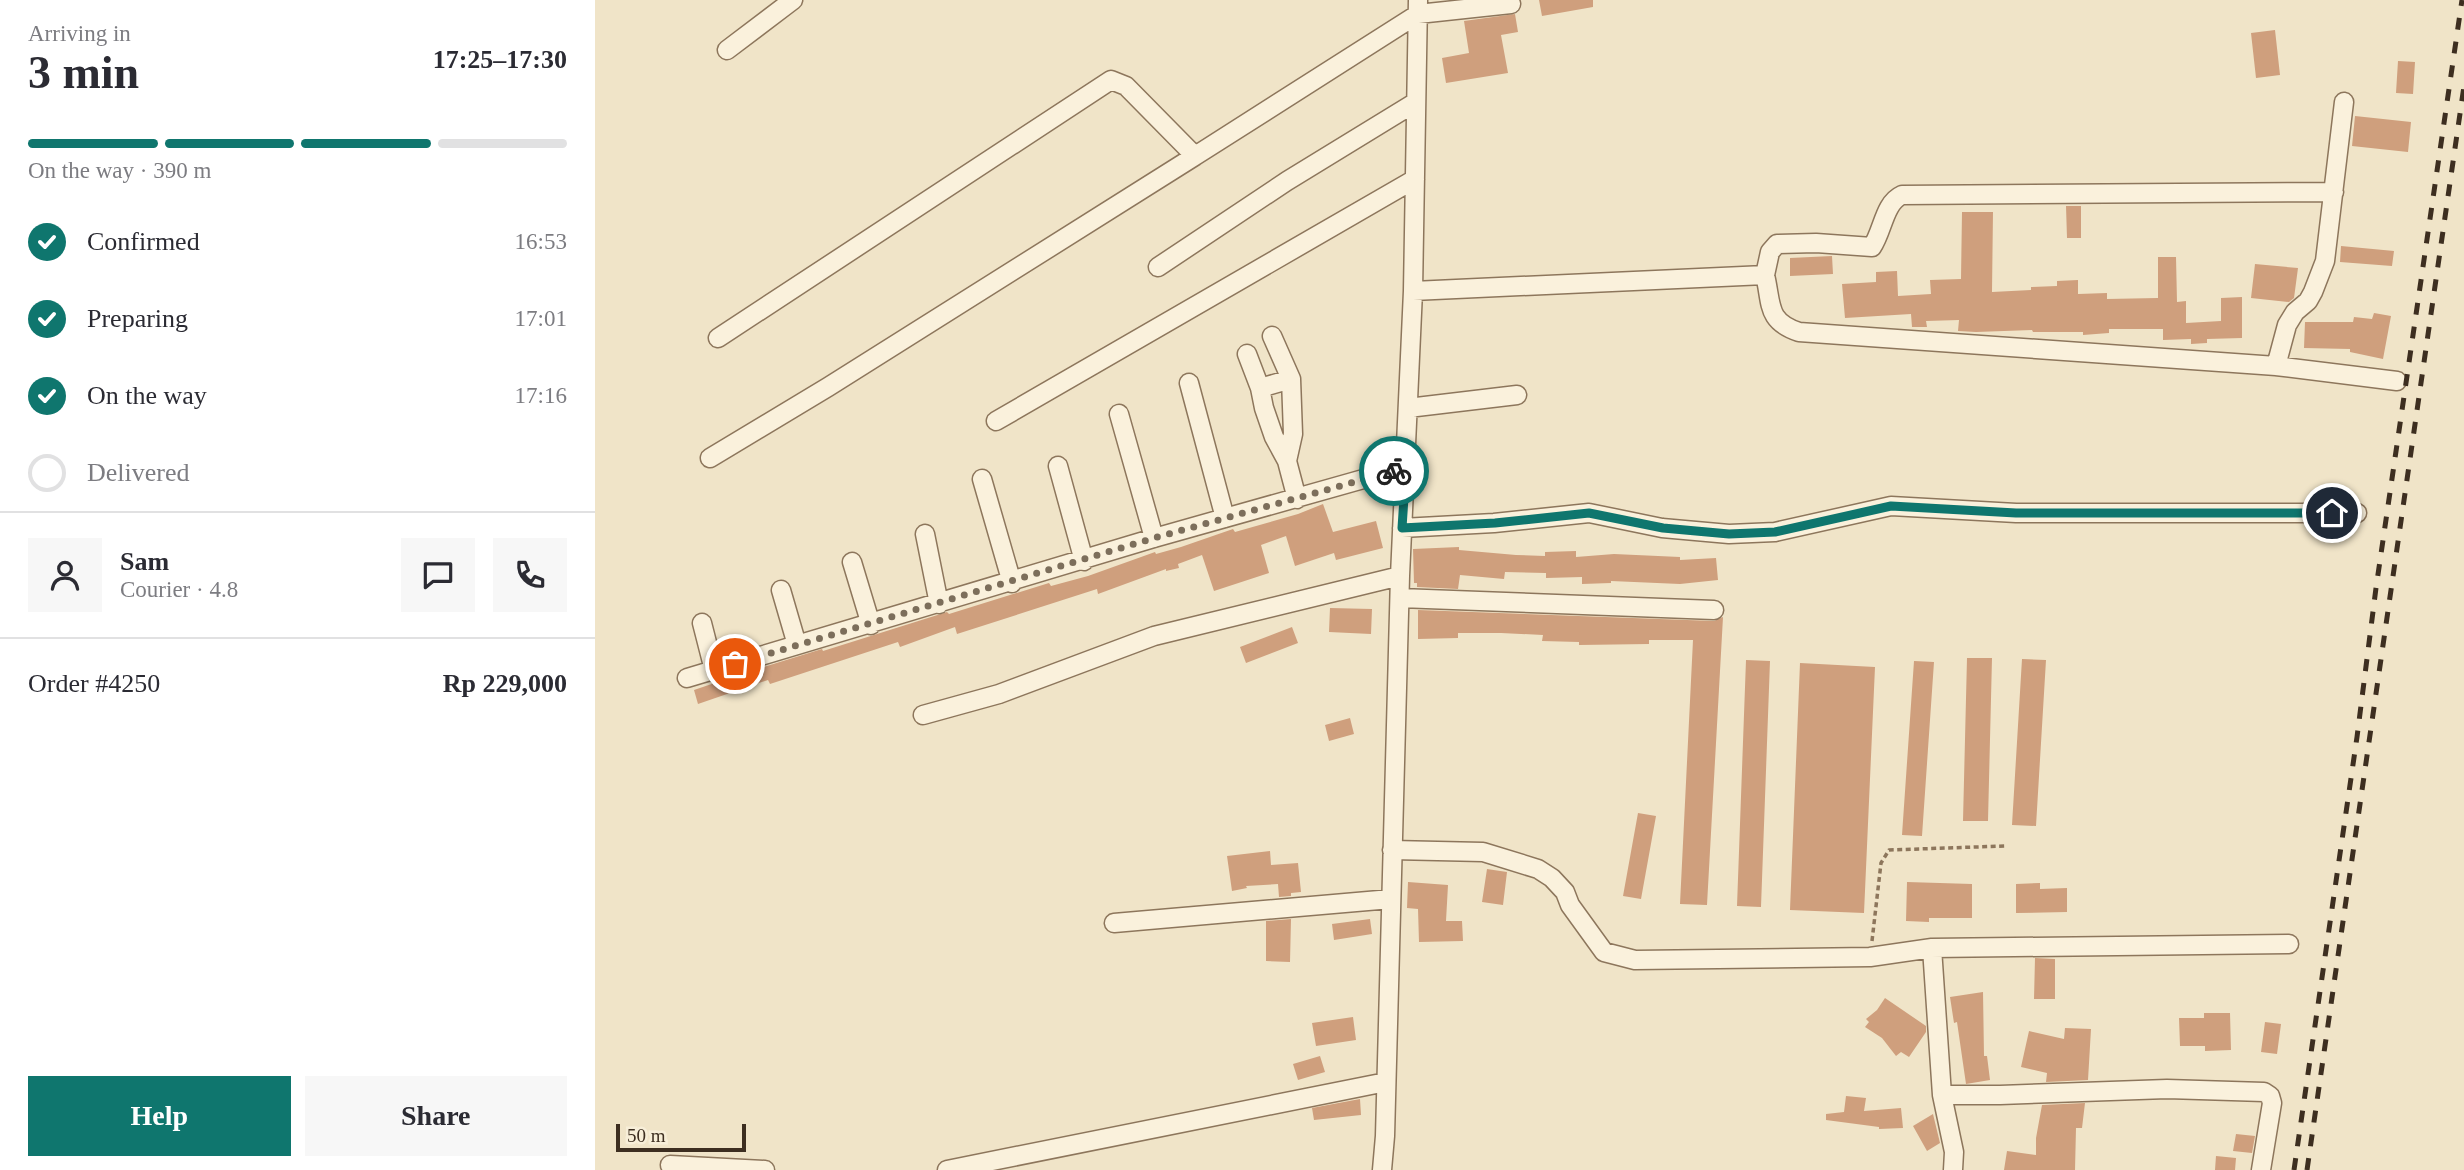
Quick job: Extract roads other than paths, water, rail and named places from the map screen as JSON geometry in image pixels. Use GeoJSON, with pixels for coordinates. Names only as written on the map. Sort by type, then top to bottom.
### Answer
{"type":"FeatureCollection","features":[{"type":"Feature","properties":{"kind":"street"},"geometry":{"type":"LineString","coordinates":[[727,50],[793,0]]}},
{"type":"Feature","properties":{"kind":"street"},"geometry":{"type":"LineString","coordinates":[[710,458],[828,387],[1195,156],[1418,7],[1511,5]]}},
{"type":"Feature","properties":{"kind":"street"},"geometry":{"type":"LineString","coordinates":[[1382,1170],[1402,528],[1413,291],[1418,7]]}},
{"type":"Feature","properties":{"kind":"street"},"geometry":{"type":"LineString","coordinates":[[718,338],[1111,80],[1126,86],[1195,156]]}},
{"type":"Feature","properties":{"kind":"street"},"geometry":{"type":"LineString","coordinates":[[1158,267],[1287,181],[1416,102]]}},
{"type":"Feature","properties":{"kind":"street"},"geometry":{"type":"LineString","coordinates":[[2276,366],[2290,318],[2308,301],[2325,261],[2344,102]]}},
{"type":"Feature","properties":{"kind":"street"},"geometry":{"type":"LineString","coordinates":[[996,421],[1415,179]]}},
{"type":"Feature","properties":{"kind":"street"},"geometry":{"type":"LineString","coordinates":[[2334,192],[1902,195],[1890,205],[1872,247],[1816,243],[1777,244],[1770,252],[1765,275],[1773,314],[1779,323],[1799,332],[2276,366],[2397,380]]}},
{"type":"Feature","properties":{"kind":"street"},"geometry":{"type":"LineString","coordinates":[[1413,291],[1718,275],[1765,275]]}},
{"type":"Feature","properties":{"kind":"street"},"geometry":{"type":"LineString","coordinates":[[1272,336],[1291,379],[1293,434],[1287,461]]}},
{"type":"Feature","properties":{"kind":"street"},"geometry":{"type":"LineString","coordinates":[[1247,354],[1271,427],[1287,461],[1297,499]]}},
{"type":"Feature","properties":{"kind":"street"},"geometry":{"type":"LineString","coordinates":[[1260,388],[1291,379]]}},
{"type":"Feature","properties":{"kind":"street"},"geometry":{"type":"LineString","coordinates":[[1189,383],[1226,518]]}},
{"type":"Feature","properties":{"kind":"street"},"geometry":{"type":"LineString","coordinates":[[1408,408],[1517,395]]}},
{"type":"Feature","properties":{"kind":"street"},"geometry":{"type":"LineString","coordinates":[[1119,414],[1154,538]]}},
{"type":"Feature","properties":{"kind":"street"},"geometry":{"type":"LineString","coordinates":[[1058,466],[1084,561]]}},
{"type":"Feature","properties":{"kind":"street"},"geometry":{"type":"LineString","coordinates":[[687,678],[1012,583],[1154,538],[1406,467]]}},
{"type":"Feature","properties":{"kind":"street"},"geometry":{"type":"LineString","coordinates":[[982,479],[1012,583]]}},
{"type":"Feature","properties":{"kind":"street"},"geometry":{"type":"LineString","coordinates":[[1402,528],[1495,523],[1589,513],[1663,528],[1729,534],[1763,533],[1891,506],[2016,513],[2357,513]]}},
{"type":"Feature","properties":{"kind":"street"},"geometry":{"type":"LineString","coordinates":[[925,534],[939,604]]}},
{"type":"Feature","properties":{"kind":"street"},"geometry":{"type":"LineString","coordinates":[[852,562],[871,625]]}},
{"type":"Feature","properties":{"kind":"street"},"geometry":{"type":"LineString","coordinates":[[923,715],[999,694],[1154,636],[1401,576]]}},
{"type":"Feature","properties":{"kind":"street"},"geometry":{"type":"LineString","coordinates":[[781,590],[797,645]]}},
{"type":"Feature","properties":{"kind":"street"},"geometry":{"type":"LineString","coordinates":[[1401,598],[1714,610]]}},
{"type":"Feature","properties":{"kind":"street"},"geometry":{"type":"LineString","coordinates":[[702,623],[714,670]]}},
{"type":"Feature","properties":{"kind":"street"},"geometry":{"type":"LineString","coordinates":[[1392,850],[1483,852],[1538,869],[1552,878],[1565,892],[1570,905],[1604,952],[1619,958],[1648,960],[1870,957],[1933,948],[2288,944]]}},
{"type":"Feature","properties":{"kind":"street"},"geometry":{"type":"LineString","coordinates":[[1114,923],[1391,899]]}},
{"type":"Feature","properties":{"kind":"street"},"geometry":{"type":"LineString","coordinates":[[1933,948],[1942,1095],[1955,1152],[1953,1170]]}},
{"type":"Feature","properties":{"kind":"street"},"geometry":{"type":"LineString","coordinates":[[947,1170],[1386,1082]]}},
{"type":"Feature","properties":{"kind":"street"},"geometry":{"type":"LineString","coordinates":[[1942,1095],[2167,1088],[2265,1092],[2272,1103],[2261,1170]]}},
{"type":"Feature","properties":{"kind":"street"},"geometry":{"type":"LineString","coordinates":[[670,1165],[765,1170]]}},
{"type":"Feature","properties":{"kind":"railway"},"geometry":{"type":"LineString","coordinates":[[2294,1170],[2462,0]]}},
{"type":"Feature","properties":{"kind":"railway"},"geometry":{"type":"LineString","coordinates":[[2307,1170],[2464,86]]}}]}
